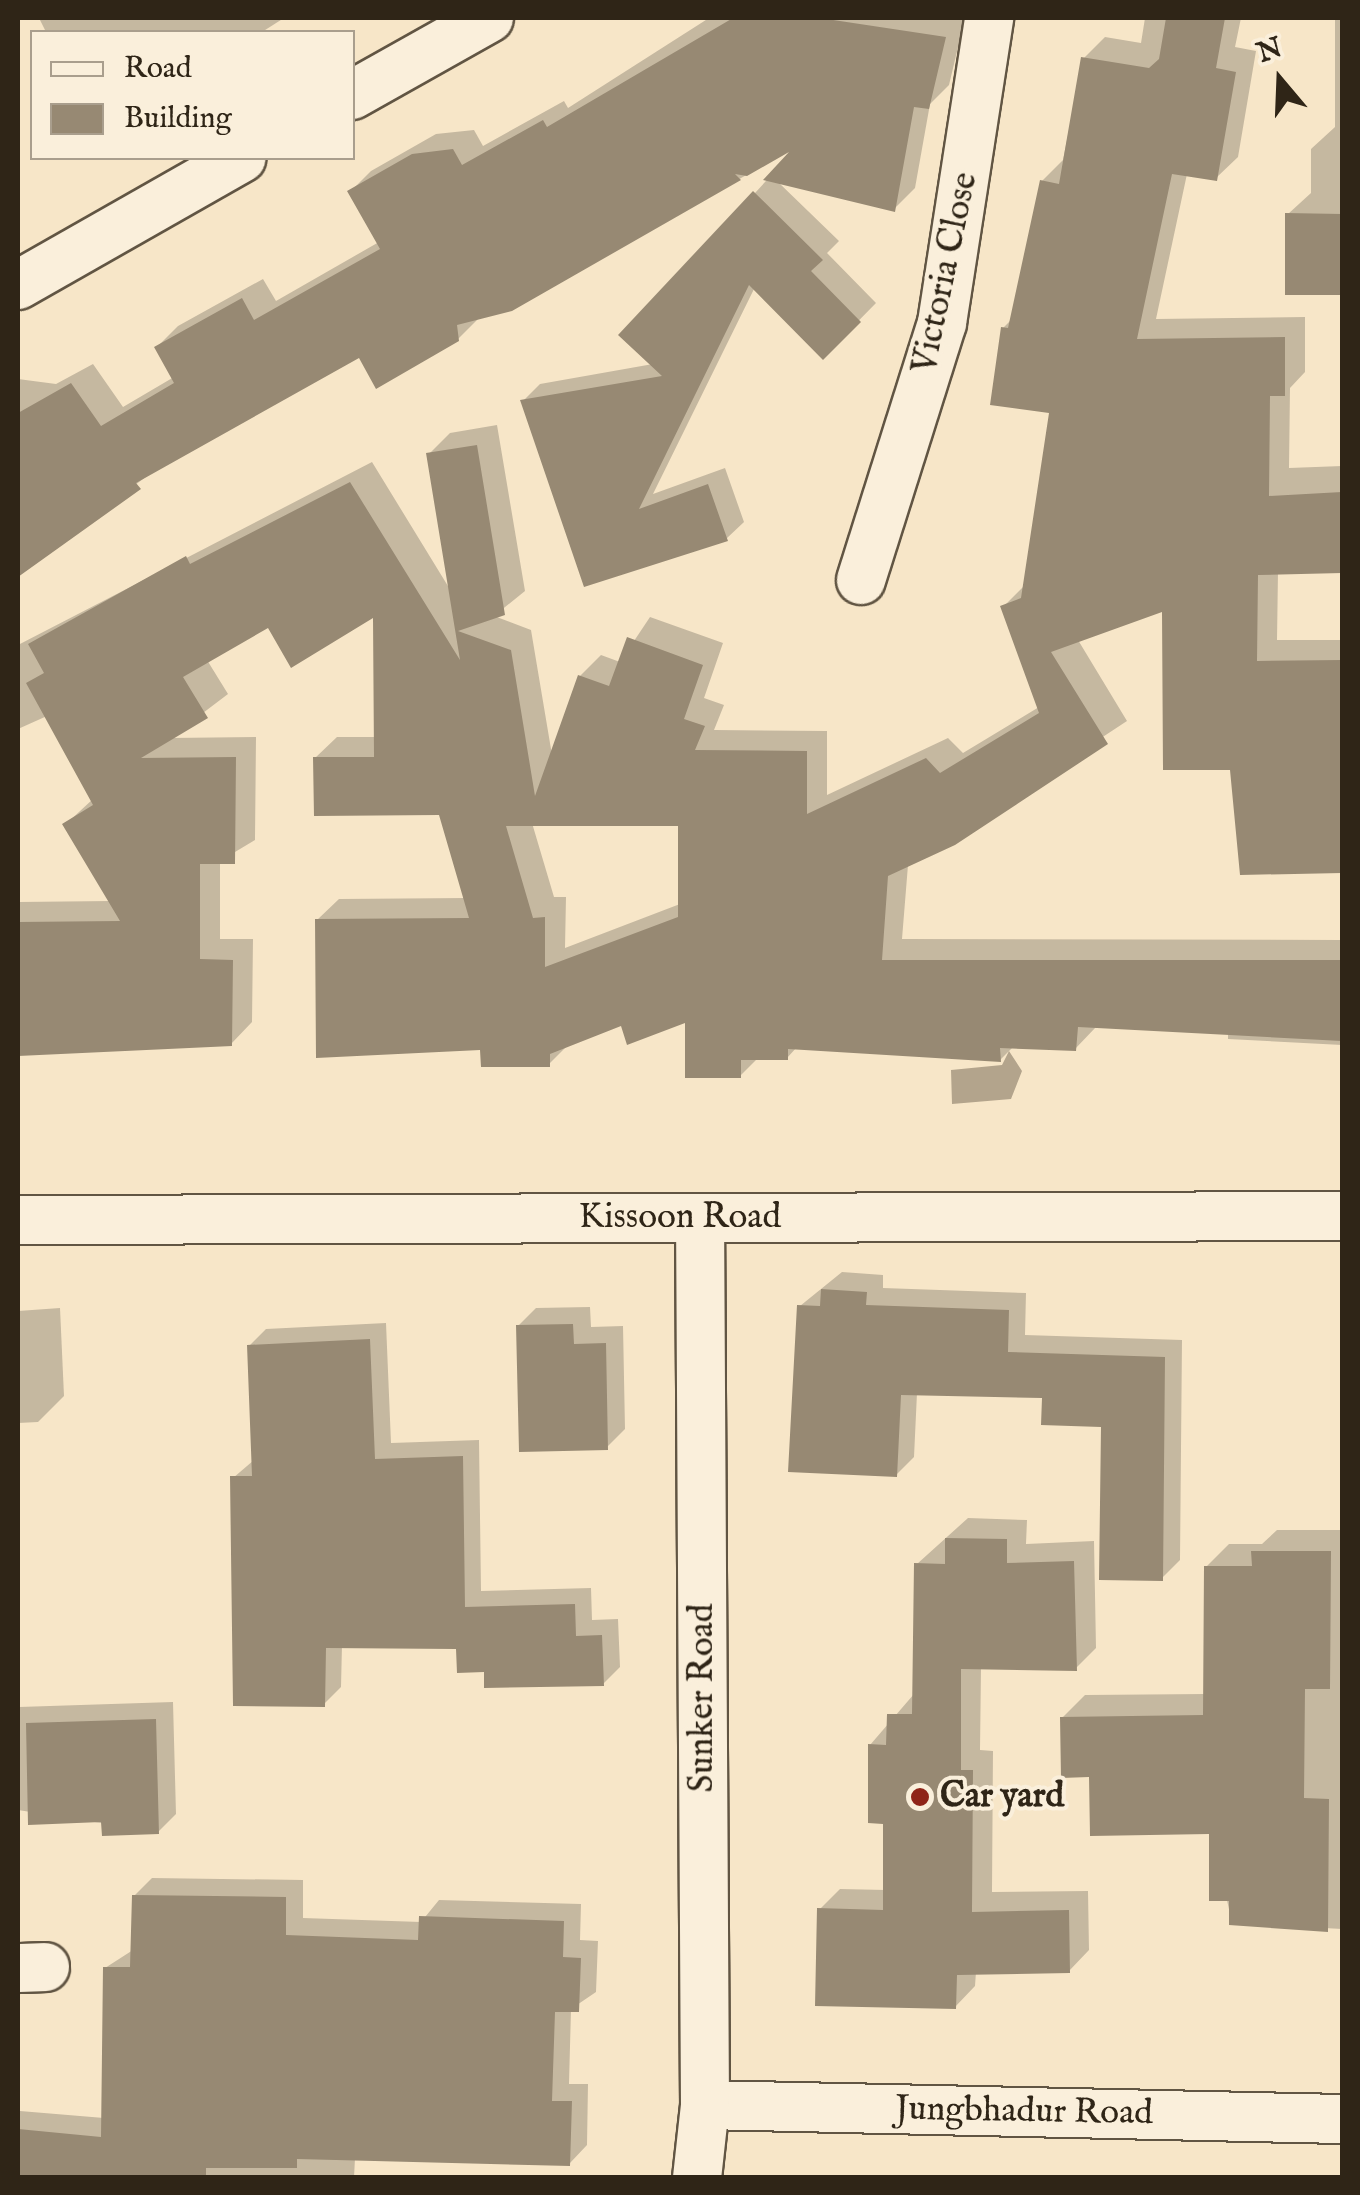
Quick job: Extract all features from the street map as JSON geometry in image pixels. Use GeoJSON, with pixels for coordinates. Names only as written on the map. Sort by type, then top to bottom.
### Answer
{"type":"FeatureCollection","features":[{"type":"Feature","properties":{"kind":"street"},"geometry":{"type":"LineString","coordinates":[[355,93],[489,18]]}},
{"type":"Feature","properties":{"kind":"street","name":"Victoria Close"},"geometry":{"type":"LineString","coordinates":[[860,580],[942,324],[989,18]]}},
{"type":"Feature","properties":{"kind":"street"},"geometry":{"type":"LineString","coordinates":[[18,285],[238,160]]}},
{"type":"Feature","properties":{"kind":"street","name":"Kissoon Road"},"geometry":{"type":"LineString","coordinates":[[18,1220],[1342,1216]]}},
{"type":"Feature","properties":{"kind":"street","name":"Sunker Road"},"geometry":{"type":"LineString","coordinates":[[697,2178],[705,2104],[700,1218]]}},
{"type":"Feature","properties":{"kind":"street","name":"Jungbhadur Road"},"geometry":{"type":"LineString","coordinates":[[705,2104],[1342,2119]]}},
{"type":"Feature","properties":{"kind":"shaded area"},"geometry":{"type":"Polygon","coordinates":[[[1009,1051],[1022,1071],[1011,1099],[952,1104],[951,1070],[1002,1065],[1009,1051]]]}},
{"type":"Feature","properties":{"kind":"building"},"geometry":{"type":"Polygon","coordinates":[[[733,18],[820,18],[946,37],[929,109],[914,107],[895,212],[763,180],[789,152],[747,176],[735,174],[741,180],[512,311],[457,325],[459,341],[376,389],[359,358],[136,483],[141,489],[18,577],[18,413],[71,383],[101,426],[174,383],[154,347],[242,298],[254,320],[380,249],[347,191],[412,154],[453,149],[462,165],[543,120],[547,127],[733,18]]]}},
{"type":"Feature","properties":{"kind":"building"},"geometry":{"type":"Polygon","coordinates":[[[1166,18],[1225,18],[1216,68],[1236,72],[1217,181],[1172,174],[1137,339],[1285,337],[1285,396],[1270,396],[1269,496],[1342,492],[1342,573],[1258,575],[1257,661],[1342,660],[1342,873],[1240,875],[1230,770],[1163,770],[1162,612],[1051,652],[1108,744],[955,845],[888,876],[882,960],[1342,960],[1342,1041],[1078,1027],[1076,1051],[1000,1048],[1001,1062],[788,1049],[788,1060],[741,1060],[741,1078],[685,1078],[685,1023],[627,1045],[621,1026],[550,1054],[550,1067],[481,1067],[480,1050],[316,1058],[315,919],[469,918],[439,815],[314,816],[313,757],[374,757],[373,618],[291,668],[268,628],[183,677],[208,718],[141,758],[236,757],[235,864],[200,864],[200,959],[233,960],[232,1046],[18,1056],[18,922],[120,921],[62,824],[93,805],[26,683],[44,673],[28,644],[186,556],[190,564],[350,482],[460,660],[426,453],[477,445],[505,615],[458,631],[511,650],[535,796],[578,675],[609,686],[627,637],[703,665],[684,719],[705,726],[695,750],[807,751],[807,814],[926,758],[940,773],[1039,713],[1000,606],[1021,598],[1049,413],[990,405],[1001,327],[1008,328],[1040,180],[1059,184],[1081,57],[1149,68],[1159,59],[1166,18]],[[506,826],[533,918],[545,917],[545,967],[678,917],[678,826],[506,826]]]}},
{"type":"Feature","properties":{"kind":"building"},"geometry":{"type":"Polygon","coordinates":[[[753,191],[823,260],[811,271],[861,322],[823,360],[749,285],[639,509],[708,484],[728,541],[584,587],[520,400],[662,376],[618,335],[753,191]]]}},
{"type":"Feature","properties":{"kind":"building"},"geometry":{"type":"Polygon","coordinates":[[[1285,213],[1342,214],[1342,295],[1285,295],[1285,213]]]}},
{"type":"Feature","properties":{"kind":"building"},"geometry":{"type":"Polygon","coordinates":[[[821,1289],[867,1292],[866,1305],[1009,1310],[1008,1352],[1165,1357],[1163,1581],[1099,1580],[1101,1427],[1041,1425],[1042,1398],[901,1395],[897,1477],[788,1472],[797,1305],[820,1306],[821,1289]]]}},
{"type":"Feature","properties":{"kind":"building"},"geometry":{"type":"Polygon","coordinates":[[[573,1324],[574,1344],[606,1343],[608,1450],[519,1452],[516,1325],[573,1324]]]}},
{"type":"Feature","properties":{"kind":"building"},"geometry":{"type":"Polygon","coordinates":[[[370,1339],[375,1459],[463,1456],[465,1607],[575,1604],[576,1636],[602,1635],[604,1686],[484,1688],[484,1672],[457,1673],[456,1649],[326,1648],[325,1707],[233,1706],[230,1476],[252,1476],[247,1345],[370,1339]]]}},
{"type":"Feature","properties":{"kind":"building"},"geometry":{"type":"Polygon","coordinates":[[[945,1538],[1007,1539],[1007,1563],[1074,1561],[1077,1671],[961,1669],[961,1770],[973,1770],[972,1912],[1069,1910],[1070,1973],[957,1975],[956,2009],[815,2006],[817,1908],[883,1910],[883,1824],[868,1823],[868,1744],[886,1745],[887,1714],[912,1714],[914,1563],[945,1564],[945,1538]]]}},
{"type":"Feature","properties":{"kind":"building"},"geometry":{"type":"Polygon","coordinates":[[[1251,1551],[1331,1551],[1330,1689],[1305,1689],[1304,1798],[1329,1799],[1328,1932],[1229,1925],[1229,1901],[1209,1901],[1209,1834],[1090,1836],[1089,1777],[1061,1778],[1060,1717],[1203,1715],[1204,1566],[1252,1566],[1251,1551]]]}},
{"type":"Feature","properties":{"kind":"building"},"geometry":{"type":"Polygon","coordinates":[[[156,1719],[159,1834],[102,1836],[101,1822],[28,1825],[26,1723],[156,1719]]]}},
{"type":"Feature","properties":{"kind":"building"},"geometry":{"type":"Polygon","coordinates":[[[132,1895],[286,1897],[286,1935],[418,1940],[419,1916],[564,1921],[563,1957],[581,1958],[579,2012],[555,2012],[552,2101],[572,2101],[570,2166],[297,2159],[297,2168],[206,2168],[206,2178],[18,2178],[18,2129],[101,2137],[103,1967],[130,1967],[132,1895]]]}},
{"type":"Feature","properties":{"kind":"place","name":"Car yard"},"geometry":{"type":"Point","coordinates":[920,1797]}}]}
